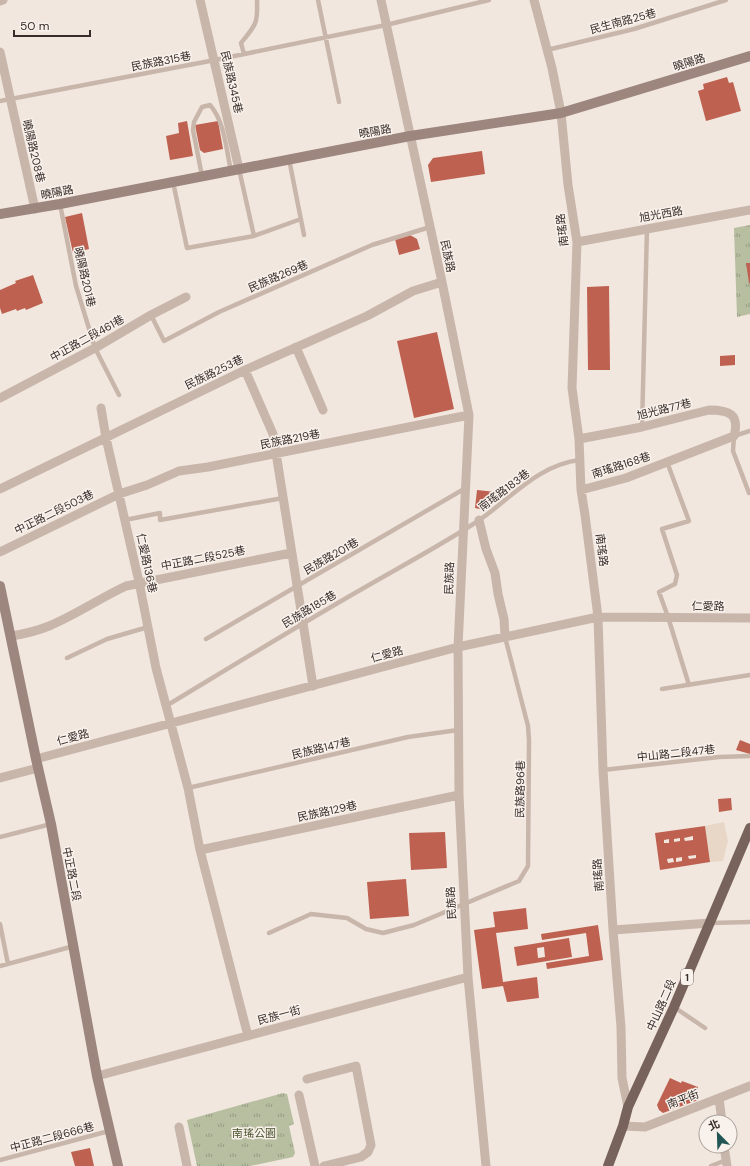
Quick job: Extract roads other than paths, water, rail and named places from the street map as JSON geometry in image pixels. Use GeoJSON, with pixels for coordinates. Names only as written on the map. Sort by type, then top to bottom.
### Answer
{"type":"FeatureCollection","features":[{"type":"Feature","properties":{"kind":"main road","name":"中山路二段"},"geometry":{"type":"LineString","coordinates":[[623,1126],[628,1107],[674,1007],[750,828]]}},
{"type":"Feature","properties":{"kind":"main road","name":"1"},"geometry":{"type":"LineString","coordinates":[[608,1166],[623,1126]]}},
{"type":"Feature","properties":{"kind":"street","name":"民族路345巷"},"geometry":{"type":"LineString","coordinates":[[200,0],[214,60],[235,170]]}},
{"type":"Feature","properties":{"kind":"street","name":"民族路"},"geometry":{"type":"LineString","coordinates":[[381,0],[442,282],[468,415],[458,647],[459,795],[463,904],[468,977],[486,1166]]}},
{"type":"Feature","properties":{"kind":"street","name":"南瑤路"},"geometry":{"type":"LineString","coordinates":[[534,0],[548,50],[560,113],[568,185],[577,242],[572,388],[579,439],[581,490],[586,515],[598,617],[603,770],[621,1028],[622,1078],[628,1107]]}},
{"type":"Feature","properties":{"kind":"street","name":"曉陽路208巷"},"geometry":{"type":"LineString","coordinates":[[0,52],[35,209]]}},
{"type":"Feature","properties":{"kind":"street","name":"曉陽路"},"geometry":{"type":"LineString","coordinates":[[0,214],[35,209],[410,136],[560,113],[750,56]]}},
{"type":"Feature","properties":{"kind":"street","name":"旭光西路"},"geometry":{"type":"LineString","coordinates":[[577,242],[750,210]]}},
{"type":"Feature","properties":{"kind":"street","name":"民族路253巷"},"geometry":{"type":"LineString","coordinates":[[0,489],[245,370],[367,316],[413,291],[442,282]]}},
{"type":"Feature","properties":{"kind":"street","name":"中正路二段461巷"},"geometry":{"type":"LineString","coordinates":[[0,398],[95,348],[186,297]]}},
{"type":"Feature","properties":{"kind":"street"},"geometry":{"type":"LineString","coordinates":[[296,347],[322,410]]}},
{"type":"Feature","properties":{"kind":"street"},"geometry":{"type":"LineString","coordinates":[[245,370],[273,434],[313,686]]}},
{"type":"Feature","properties":{"kind":"street","name":"仁愛路136巷"},"geometry":{"type":"LineString","coordinates":[[101,408],[106,438],[139,582],[156,668],[188,788],[200,850],[248,1036]]}},
{"type":"Feature","properties":{"kind":"street","name":"旭光路77巷"},"geometry":{"type":"LineString","coordinates":[[579,439],[642,427],[709,410],[719,410],[729,413],[735,419],[737,426],[734,436]]}},
{"type":"Feature","properties":{"kind":"street","name":"民族路219巷"},"geometry":{"type":"LineString","coordinates":[[119,494],[147,485],[179,471],[276,454],[468,415]]}},
{"type":"Feature","properties":{"kind":"street","name":"南瑤路168巷"},"geometry":{"type":"LineString","coordinates":[[581,490],[626,478],[734,436]]}},
{"type":"Feature","properties":{"kind":"street","name":"中正路二段503巷"},"geometry":{"type":"LineString","coordinates":[[0,552],[119,494]]}},
{"type":"Feature","properties":{"kind":"street"},"geometry":{"type":"LineString","coordinates":[[479,520],[486,549],[495,573],[504,619],[505,637]]}},
{"type":"Feature","properties":{"kind":"street","name":"中正路二段525巷"},"geometry":{"type":"LineString","coordinates":[[11,636],[25,634],[49,626],[84,609],[107,594],[139,582],[292,553]]}},
{"type":"Feature","properties":{"kind":"street","name":"中正路二段"},"geometry":{"type":"LineString","coordinates":[[0,586],[51,824],[97,1076],[118,1166]]}},
{"type":"Feature","properties":{"kind":"street","name":"仁愛路"},"geometry":{"type":"LineString","coordinates":[[0,778],[37,764],[171,723],[458,647],[598,617],[750,618]]}},
{"type":"Feature","properties":{"kind":"street","name":"民族路129巷"},"geometry":{"type":"LineString","coordinates":[[200,850],[459,795]]}},
{"type":"Feature","properties":{"kind":"street"},"geometry":{"type":"LineString","coordinates":[[613,930],[710,922]]}},
{"type":"Feature","properties":{"kind":"street","name":"民族一街"},"geometry":{"type":"LineString","coordinates":[[97,1076],[468,977]]}},
{"type":"Feature","properties":{"kind":"street"},"geometry":{"type":"LineString","coordinates":[[307,1079],[356,1066],[371,1145],[368,1152],[361,1157],[324,1166]]}},
{"type":"Feature","properties":{"kind":"street","name":"南平街"},"geometry":{"type":"LineString","coordinates":[[623,1126],[644,1127],[750,1086]]}},
{"type":"Feature","properties":{"kind":"street"},"geometry":{"type":"LineString","coordinates":[[299,1095],[315,1166]]}},
{"type":"Feature","properties":{"kind":"street"},"geometry":{"type":"LineString","coordinates":[[719,1098],[721,1114]]}},
{"type":"Feature","properties":{"kind":"street"},"geometry":{"type":"LineString","coordinates":[[179,1127],[187,1166]]}},
{"type":"Feature","properties":{"kind":"lane","name":"民族路345巷"},"geometry":{"type":"LineString","coordinates":[[244,54],[241,43],[253,29],[257,18],[257,0]]}},
{"type":"Feature","properties":{"kind":"lane"},"geometry":{"type":"LineString","coordinates":[[318,0],[339,102]]}},
{"type":"Feature","properties":{"kind":"lane","name":"民族路315巷"},"geometry":{"type":"LineString","coordinates":[[0,100],[214,60],[386,25],[489,0]]}},
{"type":"Feature","properties":{"kind":"lane","name":"民生南路25巷"},"geometry":{"type":"LineString","coordinates":[[548,50],[634,29],[726,0]]}},
{"type":"Feature","properties":{"kind":"lane"},"geometry":{"type":"LineString","coordinates":[[202,176],[193,126],[202,107],[210,105],[217,113],[220,121],[254,236]]}},
{"type":"Feature","properties":{"kind":"lane"},"geometry":{"type":"LineString","coordinates":[[290,159],[304,235]]}},
{"type":"Feature","properties":{"kind":"lane"},"geometry":{"type":"LineString","coordinates":[[173,182],[187,248],[254,236],[301,219]]}},
{"type":"Feature","properties":{"kind":"lane","name":"曉陽路201巷"},"geometry":{"type":"LineString","coordinates":[[60,204],[76,286],[95,348],[119,395]]}},
{"type":"Feature","properties":{"kind":"lane","name":"民族路269巷"},"geometry":{"type":"LineString","coordinates":[[151,316],[164,341],[219,312],[365,248],[430,227]]}},
{"type":"Feature","properties":{"kind":"lane"},"geometry":{"type":"LineString","coordinates":[[642,427],[647,228]]}},
{"type":"Feature","properties":{"kind":"lane"},"geometry":{"type":"LineString","coordinates":[[749,494],[733,451],[734,436],[750,431]]}},
{"type":"Feature","properties":{"kind":"lane","name":"南瑤路183巷"},"geometry":{"type":"LineString","coordinates":[[463,530],[479,520],[524,484],[549,470],[572,460],[580,460]]}},
{"type":"Feature","properties":{"kind":"lane","name":"南瑤路168巷"},"geometry":{"type":"LineString","coordinates":[[668,462],[689,521],[662,529],[677,575],[675,584],[658,592],[668,617]]}},
{"type":"Feature","properties":{"kind":"lane","name":"民族路201巷"},"geometry":{"type":"LineString","coordinates":[[206,639],[464,489]]}},
{"type":"Feature","properties":{"kind":"lane"},"geometry":{"type":"LineString","coordinates":[[125,520],[160,513],[160,520],[283,498]]}},
{"type":"Feature","properties":{"kind":"lane","name":"民族路185巷"},"geometry":{"type":"LineString","coordinates":[[166,706],[303,623],[463,530]]}},
{"type":"Feature","properties":{"kind":"lane"},"geometry":{"type":"LineString","coordinates":[[668,617],[689,685]]}},
{"type":"Feature","properties":{"kind":"lane"},"geometry":{"type":"LineString","coordinates":[[67,658],[107,639],[148,627]]}},
{"type":"Feature","properties":{"kind":"lane","name":"民族路96巷"},"geometry":{"type":"LineString","coordinates":[[269,933],[311,914],[346,918],[366,928],[383,933],[414,925],[519,881],[528,866],[529,740],[528,726],[505,637]]}},
{"type":"Feature","properties":{"kind":"lane"},"geometry":{"type":"LineString","coordinates":[[662,690],[750,675]]}},
{"type":"Feature","properties":{"kind":"lane","name":"民族路147巷"},"geometry":{"type":"LineString","coordinates":[[188,788],[408,737],[458,730]]}},
{"type":"Feature","properties":{"kind":"lane","name":"中山路二段47巷"},"geometry":{"type":"LineString","coordinates":[[603,770],[719,757],[750,756]]}},
{"type":"Feature","properties":{"kind":"lane"},"geometry":{"type":"LineString","coordinates":[[0,837],[51,824]]}},
{"type":"Feature","properties":{"kind":"lane"},"geometry":{"type":"LineString","coordinates":[[710,922],[750,922]]}},
{"type":"Feature","properties":{"kind":"lane"},"geometry":{"type":"LineString","coordinates":[[0,924],[8,964]]}},
{"type":"Feature","properties":{"kind":"lane"},"geometry":{"type":"LineString","coordinates":[[0,966],[74,946]]}},
{"type":"Feature","properties":{"kind":"lane"},"geometry":{"type":"LineString","coordinates":[[674,1007],[705,1028]]}},
{"type":"Feature","properties":{"kind":"lane","name":"中正路二段666巷"},"geometry":{"type":"LineString","coordinates":[[0,1160],[109,1131]]}},
{"type":"Feature","properties":{"kind":"lane"},"geometry":{"type":"LineString","coordinates":[[711,1166],[726,1163]]}},
{"type":"Feature","properties":{"kind":"park label","name":"南瑤公園"},"geometry":{"type":"Point","coordinates":[254,1133]}}]}
